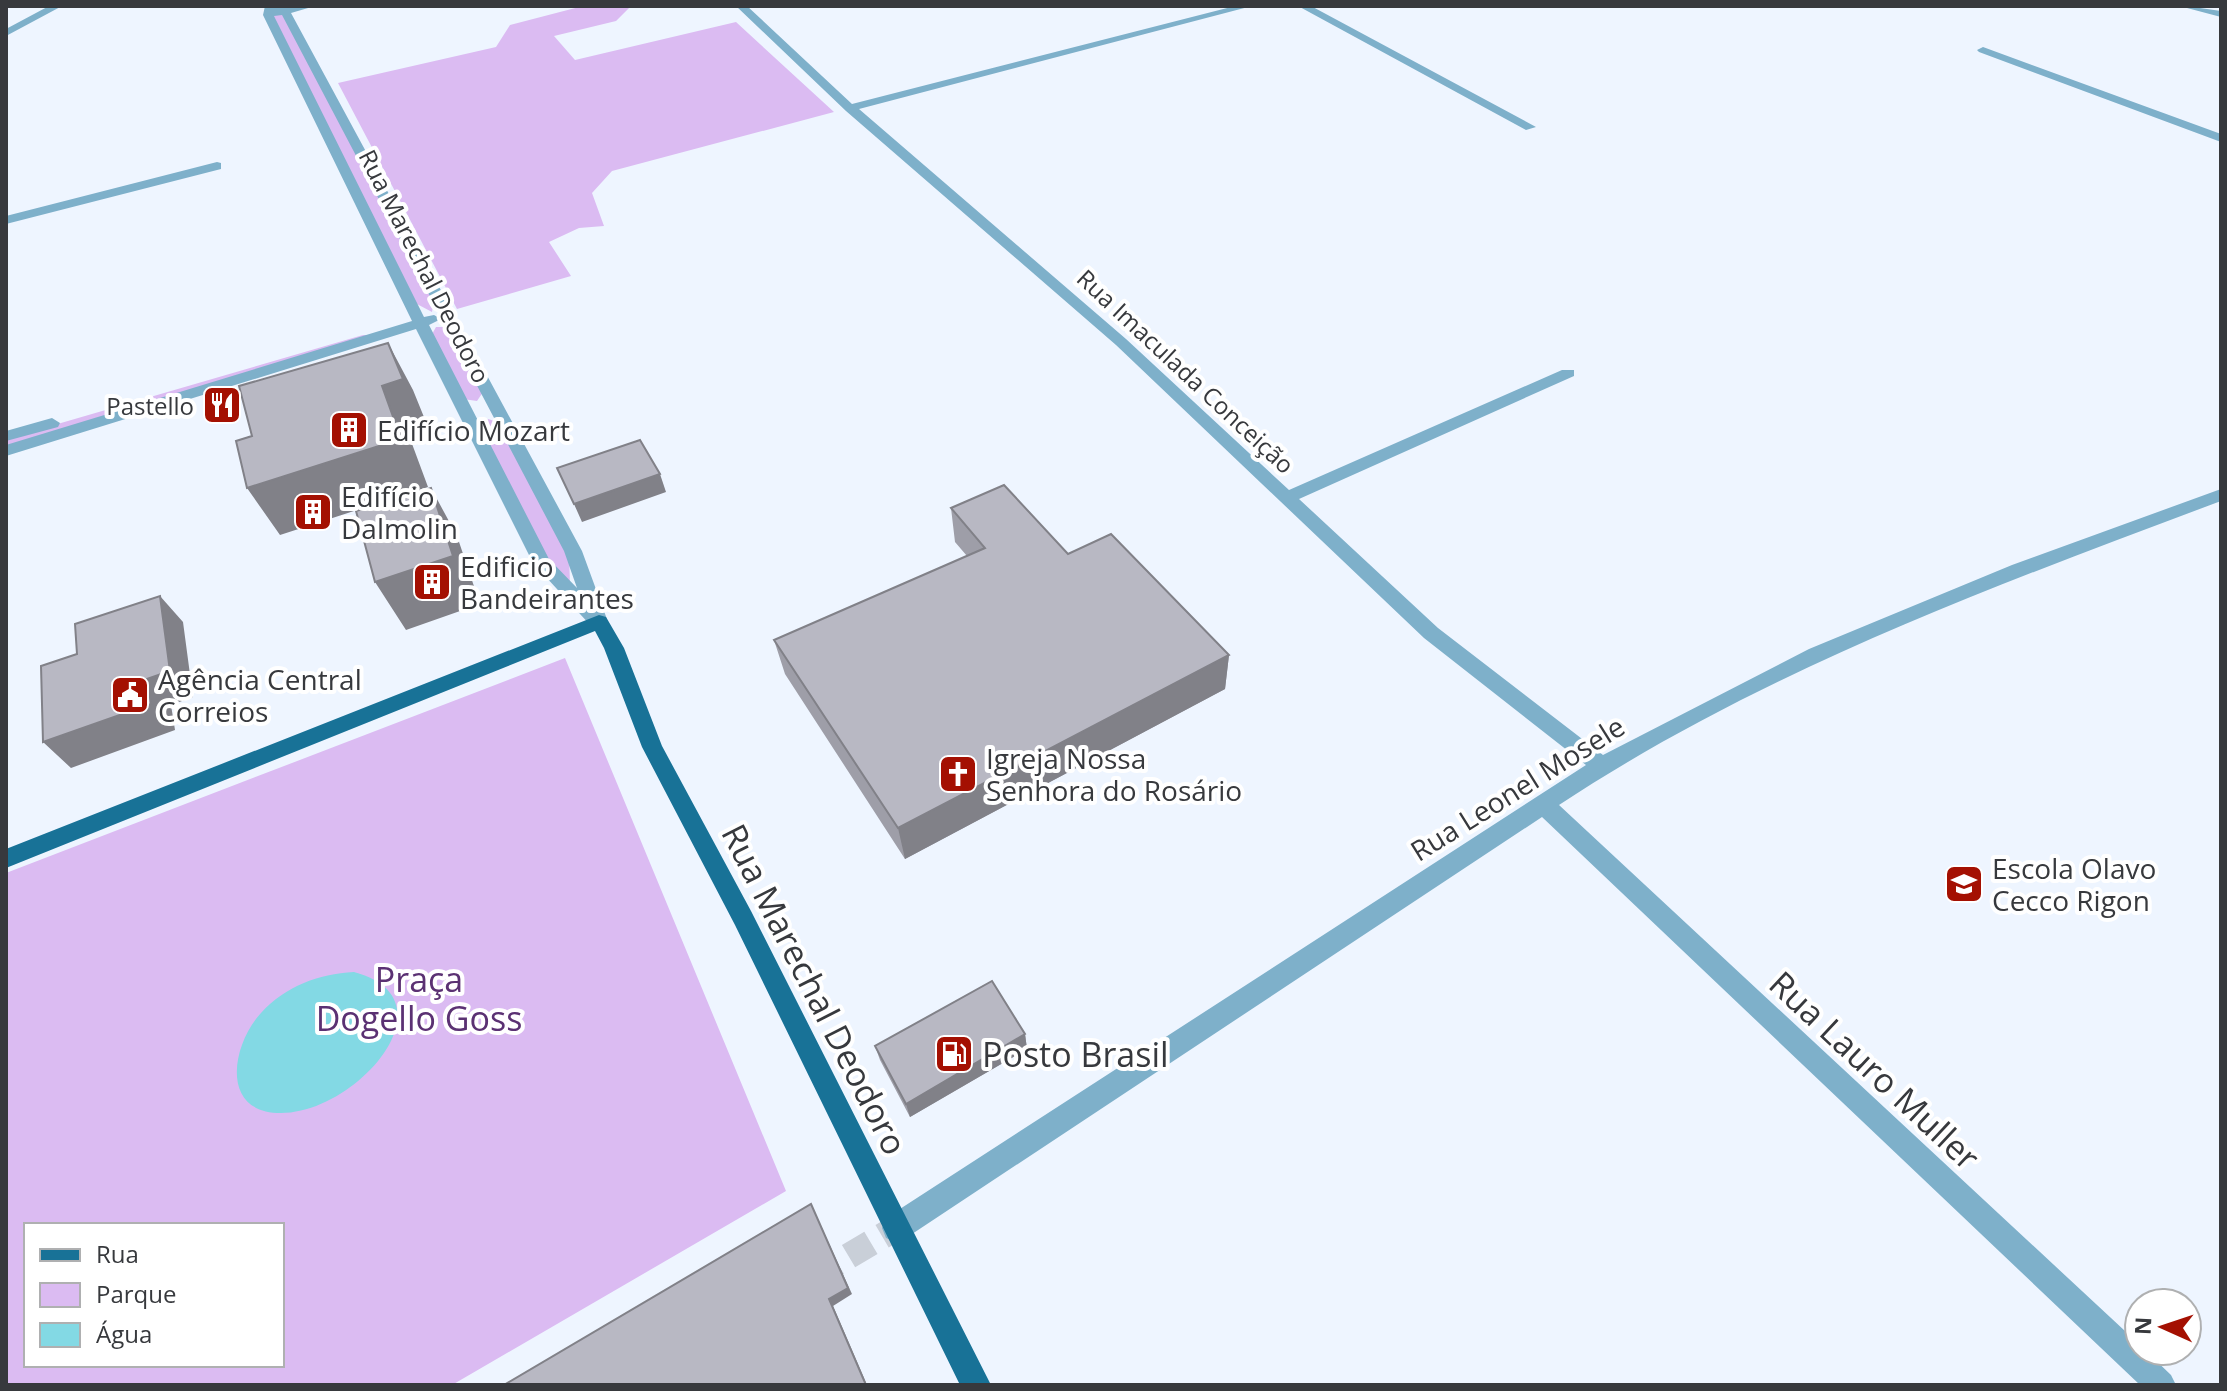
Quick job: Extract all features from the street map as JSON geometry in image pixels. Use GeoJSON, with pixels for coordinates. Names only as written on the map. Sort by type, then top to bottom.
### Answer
{"type":"FeatureCollection","features":[{"type":"Feature","properties":{"kind":"main road"},"geometry":{"type":"LineString","coordinates":[[6,859],[599,622]]}},
{"type":"Feature","properties":{"kind":"main road","name":"Rua Marechal Deodoro"},"geometry":{"type":"LineString","coordinates":[[599,622],[614,648],[652,747],[743,918],[976,1385]]}},
{"type":"Feature","properties":{"kind":"street"},"geometry":{"type":"LineString","coordinates":[[6,33],[57,6]]}},
{"type":"Feature","properties":{"kind":"street"},"geometry":{"type":"LineString","coordinates":[[273,10],[310,6]]}},
{"type":"Feature","properties":{"kind":"street","name":"Rua Imaculada Conceição"},"geometry":{"type":"LineString","coordinates":[[741,6],[850,108],[1073,298],[1431,633],[1602,766]]}},
{"type":"Feature","properties":{"kind":"street"},"geometry":{"type":"LineString","coordinates":[[850,108],[1247,6]]}},
{"type":"Feature","properties":{"kind":"street"},"geometry":{"type":"LineString","coordinates":[[1303,6],[1530,127]]}},
{"type":"Feature","properties":{"kind":"street"},"geometry":{"type":"LineString","coordinates":[[2191,6],[2221,14]]}},
{"type":"Feature","properties":{"kind":"street","name":"Rua Marechal Deodoro"},"geometry":{"type":"LineString","coordinates":[[273,10],[447,315],[573,551],[599,622]]}},
{"type":"Feature","properties":{"kind":"street","name":"Rua Marechal Deodoro"},"geometry":{"type":"LineString","coordinates":[[273,10],[327,140],[542,563],[599,622]]}},
{"type":"Feature","properties":{"kind":"street"},"geometry":{"type":"LineString","coordinates":[[1983,50],[2221,138]]}},
{"type":"Feature","properties":{"kind":"street"},"geometry":{"type":"LineString","coordinates":[[6,220],[217,166]]}},
{"type":"Feature","properties":{"kind":"street"},"geometry":{"type":"LineString","coordinates":[[6,451],[447,315]]}},
{"type":"Feature","properties":{"kind":"street"},"geometry":{"type":"LineString","coordinates":[[6,436],[367,332],[391,332]]}},
{"type":"Feature","properties":{"kind":"street"},"geometry":{"type":"LineString","coordinates":[[1287,498],[1568,373]]}},
{"type":"Feature","properties":{"kind":"street","name":"Rua Leonel Mosele"},"geometry":{"type":"LineString","coordinates":[[896,1228],[1602,766],[1816,654],[2018,570],[2218,498]]}},
{"type":"Feature","properties":{"kind":"street","name":"Rua Lauro Muller"},"geometry":{"type":"LineString","coordinates":[[1543,804],[2161,1385]]}},
{"type":"Feature","properties":{"kind":"green space"},"geometry":{"type":"Polygon","coordinates":[[[583,6],[631,6],[616,21],[554,36],[575,60],[736,22],[834,112],[612,171],[592,193],[604,226],[579,228],[549,242],[571,276],[457,309],[338,83],[496,47],[510,25],[583,6]]]}},
{"type":"Feature","properties":{"kind":"green space"},"geometry":{"type":"Polygon","coordinates":[[[275,12],[283,15],[434,298],[432,312],[415,303],[270,19],[275,12]]]}},
{"type":"Feature","properties":{"kind":"green space"},"geometry":{"type":"Polygon","coordinates":[[[436,327],[450,327],[483,392],[477,401],[463,399],[431,336],[436,327]]]}},
{"type":"Feature","properties":{"kind":"green space"},"geometry":{"type":"Polygon","coordinates":[[[363,335],[378,335],[6,448],[6,439],[363,335]]]}},
{"type":"Feature","properties":{"kind":"green space"},"geometry":{"type":"Polygon","coordinates":[[[488,419],[501,423],[569,552],[570,585],[545,561],[478,430],[488,419]]]}},
{"type":"Feature","properties":{"kind":"green space","name":"Praça Dogello Goss"},"geometry":{"type":"Polygon","coordinates":[[[565,658],[786,1191],[452,1385],[6,1385],[6,873],[565,658]]]}},
{"type":"Feature","properties":{"kind":"water"},"geometry":{"type":"Polygon","coordinates":[[[354,972],[383,986],[396,1005],[396,1028],[384,1053],[364,1076],[339,1095],[310,1108],[281,1113],[261,1110],[248,1102],[240,1090],[238,1058],[251,1026],[261,1013],[281,995],[303,983],[328,975],[354,972]]]}},
{"type":"Feature","properties":{"kind":"building"},"geometry":{"type":"Polygon","coordinates":[[[388,343],[403,379],[382,386],[401,439],[247,488],[236,441],[252,436],[239,386],[388,343]]]}},
{"type":"Feature","properties":{"kind":"building"},"geometry":{"type":"Polygon","coordinates":[[[640,440],[660,474],[574,504],[557,468],[640,440]]]}},
{"type":"Feature","properties":{"kind":"building","name":"Igreja Nossa Senhora do Rosário"},"geometry":{"type":"Polygon","coordinates":[[[1004,485],[1068,554],[1111,534],[1229,655],[898,828],[774,640],[985,548],[951,508],[1004,485]]]}},
{"type":"Feature","properties":{"kind":"building"},"geometry":{"type":"Polygon","coordinates":[[[431,488],[453,556],[375,582],[356,511],[431,488]]]}},
{"type":"Feature","properties":{"kind":"building"},"geometry":{"type":"Polygon","coordinates":[[[160,596],[170,671],[147,679],[151,704],[43,742],[41,666],[77,654],[75,624],[160,596]]]}},
{"type":"Feature","properties":{"kind":"building","name":"Posto Brasil"},"geometry":{"type":"Polygon","coordinates":[[[992,981],[1025,1034],[906,1104],[875,1046],[992,981]]]}},
{"type":"Feature","properties":{"kind":"building"},"geometry":{"type":"Polygon","coordinates":[[[811,1204],[848,1288],[829,1299],[866,1385],[504,1385],[811,1204]]]}},
{"type":"Feature","properties":{"kind":"tunnel"},"geometry":{"type":"LineString","coordinates":[[815,1276],[896,1228]]}},
{"type":"Feature","properties":{"kind":"place","name":"Pastello"},"geometry":{"type":"Point","coordinates":[222,405]}},
{"type":"Feature","properties":{"kind":"place","name":"Edifício Mozart"},"geometry":{"type":"Point","coordinates":[349,430]}},
{"type":"Feature","properties":{"kind":"place","name":"Edifício Dalmolin"},"geometry":{"type":"Point","coordinates":[313,512]}},
{"type":"Feature","properties":{"kind":"place","name":"Edificio Bandeirantes"},"geometry":{"type":"Point","coordinates":[432,582]}},
{"type":"Feature","properties":{"kind":"place","name":"Agência Central Correios"},"geometry":{"type":"Point","coordinates":[130,695]}},
{"type":"Feature","properties":{"kind":"place","name":"Igreja Nossa Senhora do Rosário"},"geometry":{"type":"Point","coordinates":[958,774]}},
{"type":"Feature","properties":{"kind":"place","name":"Escola Olavo Cecco Rigon"},"geometry":{"type":"Point","coordinates":[1964,884]}},
{"type":"Feature","properties":{"kind":"place","name":"Posto Brasil"},"geometry":{"type":"Point","coordinates":[954,1054]}}]}
